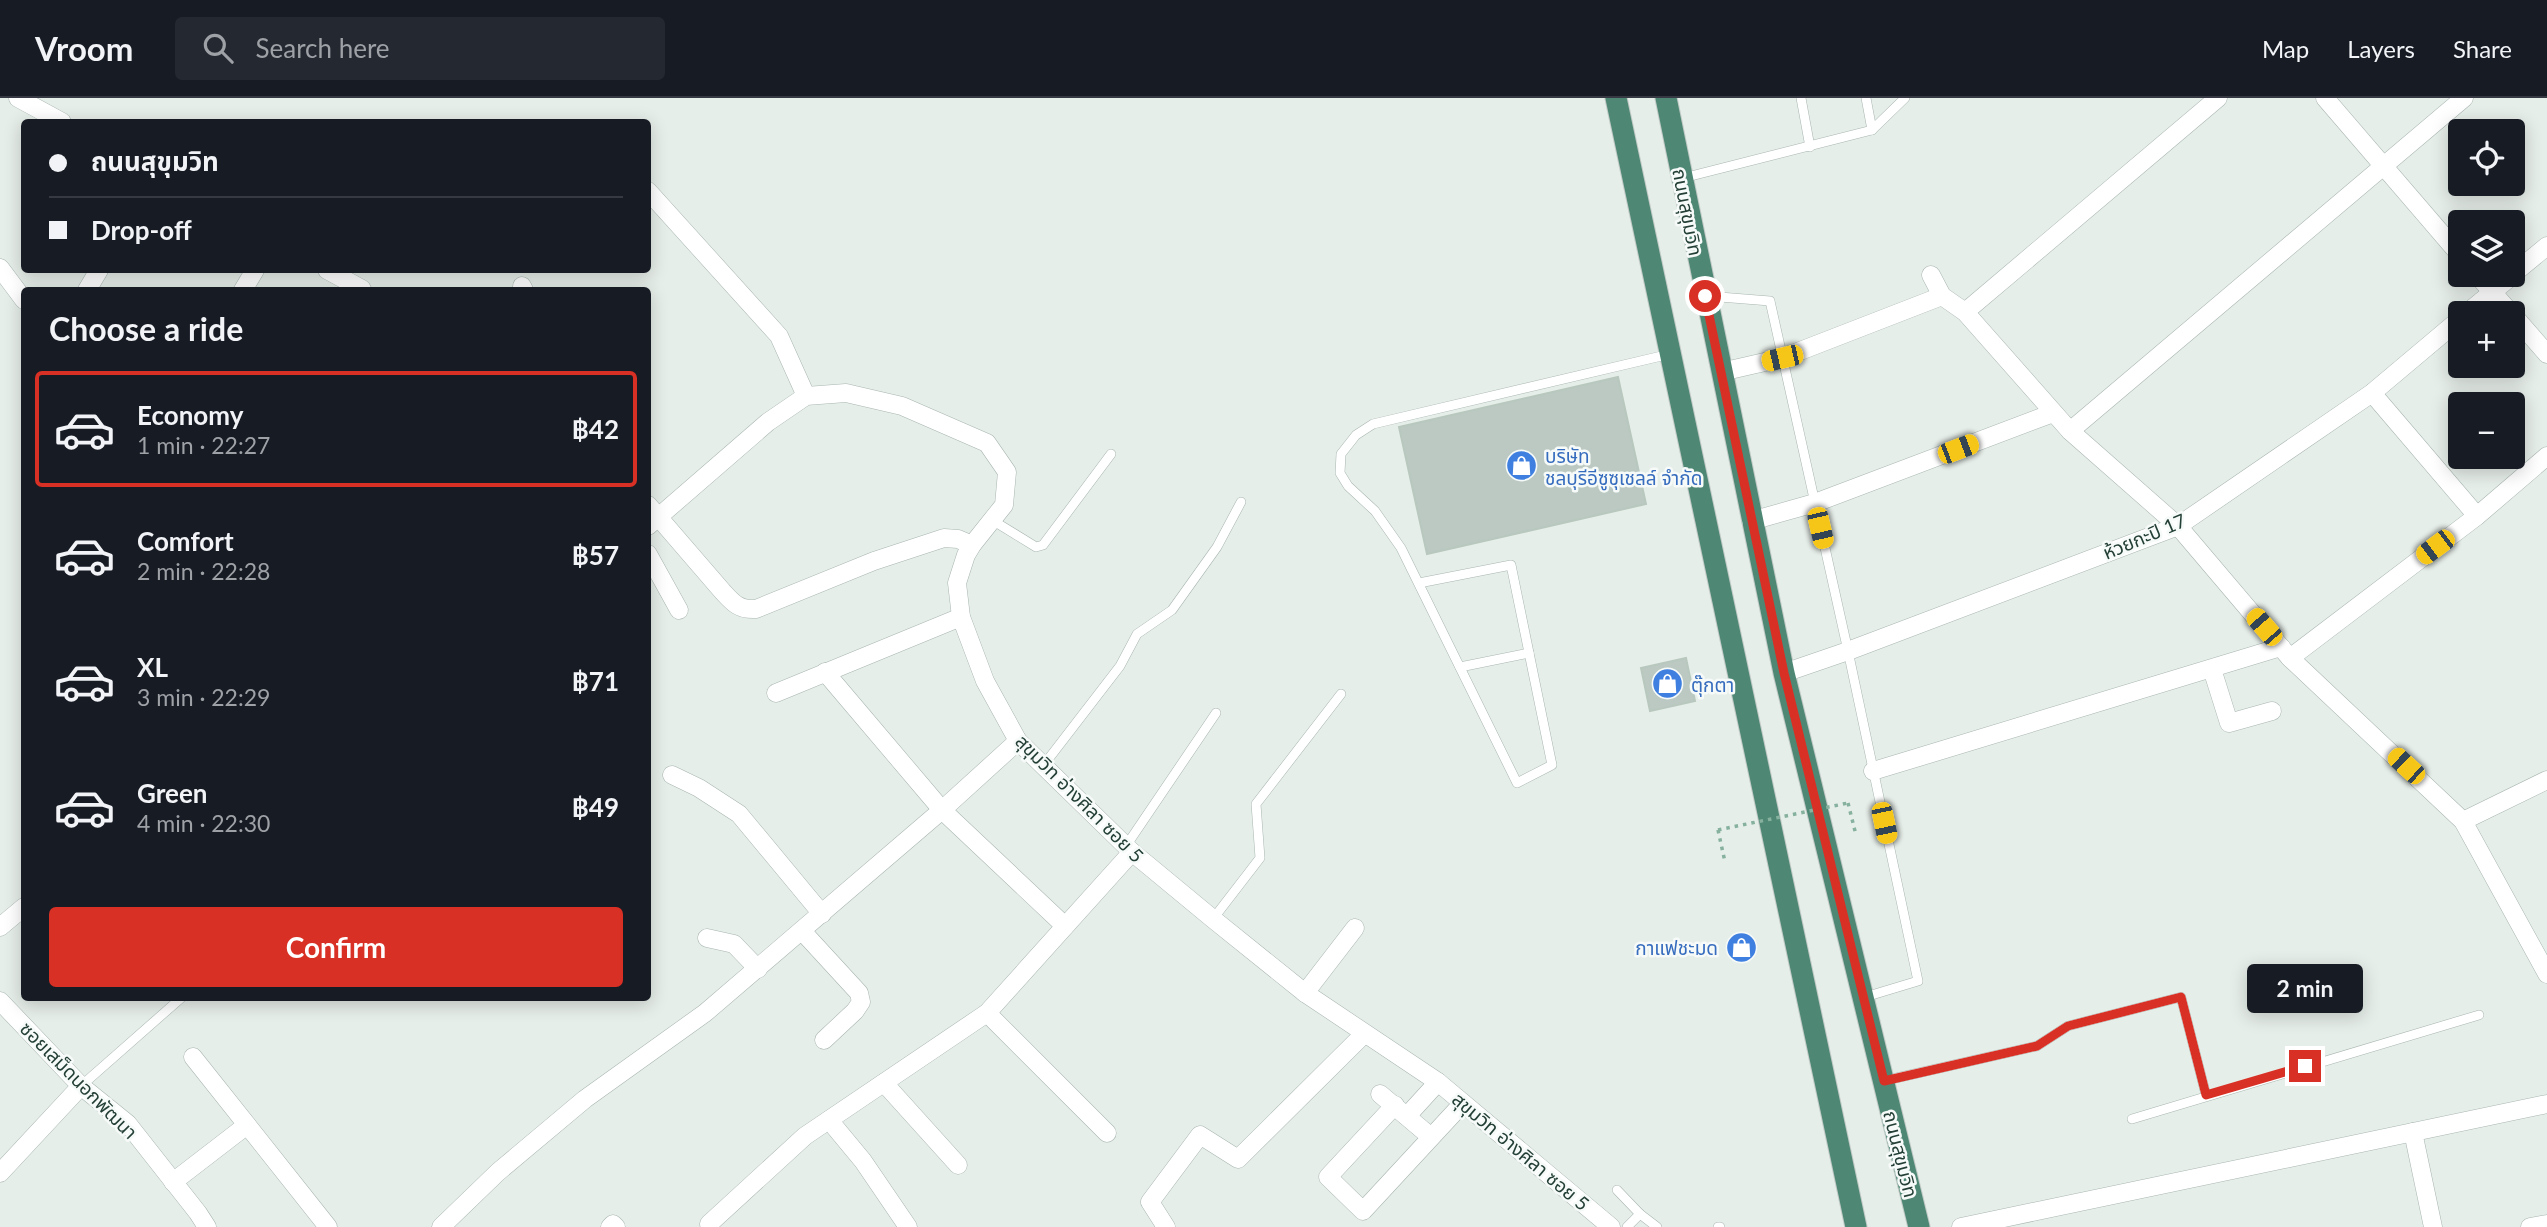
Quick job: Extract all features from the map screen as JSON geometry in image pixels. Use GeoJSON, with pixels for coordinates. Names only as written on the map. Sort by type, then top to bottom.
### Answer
{"type":"FeatureCollection","features":[{"type":"Feature","properties":{"kind":"highway"},"geometry":{"type":"LineString","coordinates":[[1616,98],[1856,1227]]}},
{"type":"Feature","properties":{"kind":"highway","name":"ถนนสุขุมวิท"},"geometry":{"type":"LineString","coordinates":[[1666,98],[1784,673],[1919,1227]]}},
{"type":"Feature","properties":{"kind":"street"},"geometry":{"type":"LineString","coordinates":[[18,98],[56,119]]}},
{"type":"Feature","properties":{"kind":"street"},"geometry":{"type":"LineString","coordinates":[[1965,312],[2218,98]]}},
{"type":"Feature","properties":{"kind":"street"},"geometry":{"type":"LineString","coordinates":[[2325,98],[2448,241]]}},
{"type":"Feature","properties":{"kind":"street"},"geometry":{"type":"LineString","coordinates":[[2070,431],[2464,98]]}},
{"type":"Feature","properties":{"kind":"street"},"geometry":{"type":"LineString","coordinates":[[651,194],[779,336],[806,396],[768,422],[651,516],[728,597],[743,609],[756,610],[874,561],[944,538],[958,539],[972,545]]}},
{"type":"Feature","properties":{"kind":"street"},"geometry":{"type":"LineString","coordinates":[[2525,265],[2547,246]]}},
{"type":"Feature","properties":{"kind":"street"},"geometry":{"type":"LineString","coordinates":[[0,268],[21,296]]}},
{"type":"Feature","properties":{"kind":"street"},"geometry":{"type":"LineString","coordinates":[[333,273],[358,287]]}},
{"type":"Feature","properties":{"kind":"street"},"geometry":{"type":"LineString","coordinates":[[1931,275],[1942,296],[1965,312],[2070,431],[2178,526],[2285,653],[2463,821],[2547,974]]}},
{"type":"Feature","properties":{"kind":"street"},"geometry":{"type":"LineString","coordinates":[[2488,287],[2500,301]]}},
{"type":"Feature","properties":{"kind":"street"},"geometry":{"type":"LineString","coordinates":[[2481,301],[2498,287]]}},
{"type":"Feature","properties":{"kind":"street"},"geometry":{"type":"LineString","coordinates":[[1721,372],[1782,358],[1942,296]]}},
{"type":"Feature","properties":{"kind":"street","name":"ห้วยกะปิ 17"},"geometry":{"type":"LineString","coordinates":[[1784,673],[2178,526],[2372,393],[2448,329]]}},
{"type":"Feature","properties":{"kind":"street"},"geometry":{"type":"LineString","coordinates":[[2525,329],[2547,354]]}},
{"type":"Feature","properties":{"kind":"street","name":"สุขุมวิท อ่างศิลา ซอย 5"},"geometry":{"type":"LineString","coordinates":[[806,396],[846,393],[902,406],[987,443],[1007,472],[1004,505],[972,545],[957,583],[961,617],[985,681],[1018,741],[1129,849],[1213,919],[1305,993],[1438,1082],[1611,1227]]}},
{"type":"Feature","properties":{"kind":"street"},"geometry":{"type":"LineString","coordinates":[[2372,393],[2477,516]]}},
{"type":"Feature","properties":{"kind":"street"},"geometry":{"type":"LineString","coordinates":[[1751,522],[1815,503],[2053,413]]}},
{"type":"Feature","properties":{"kind":"street"},"geometry":{"type":"LineString","coordinates":[[1873,771],[2212,669],[2285,653],[2477,516],[2547,456]]}},
{"type":"Feature","properties":{"kind":"street"},"geometry":{"type":"LineString","coordinates":[[651,559],[679,610]]}},
{"type":"Feature","properties":{"kind":"street"},"geometry":{"type":"LineString","coordinates":[[776,693],[961,617]]}},
{"type":"Feature","properties":{"kind":"street"},"geometry":{"type":"LineString","coordinates":[[2212,669],[2229,723],[2272,711]]}},
{"type":"Feature","properties":{"kind":"street"},"geometry":{"type":"LineString","coordinates":[[825,672],[942,810],[1065,926]]}},
{"type":"Feature","properties":{"kind":"street"},"geometry":{"type":"LineString","coordinates":[[441,1227],[498,1171],[585,1099],[705,1013],[758,969],[1018,741]]}},
{"type":"Feature","properties":{"kind":"street"},"geometry":{"type":"LineString","coordinates":[[672,775],[699,788],[738,814],[822,914]]}},
{"type":"Feature","properties":{"kind":"street"},"geometry":{"type":"LineString","coordinates":[[2463,821],[2547,780]]}},
{"type":"Feature","properties":{"kind":"street"},"geometry":{"type":"LineString","coordinates":[[709,1223],[804,1136],[987,1013],[1129,849]]}},
{"type":"Feature","properties":{"kind":"street"},"geometry":{"type":"LineString","coordinates":[[0,927],[21,910]]}},
{"type":"Feature","properties":{"kind":"street"},"geometry":{"type":"LineString","coordinates":[[1305,993],[1355,928]]}},
{"type":"Feature","properties":{"kind":"street"},"geometry":{"type":"LineString","coordinates":[[802,931],[859,993],[861,1002],[824,1040]]}},
{"type":"Feature","properties":{"kind":"street"},"geometry":{"type":"LineString","coordinates":[[708,938],[734,944],[758,969]]}},
{"type":"Feature","properties":{"kind":"street","name":"ซอยเสม็ดนอกพัฒนา"},"geometry":{"type":"LineString","coordinates":[[0,1001],[81,1086],[128,1124],[206,1227]]}},
{"type":"Feature","properties":{"kind":"street"},"geometry":{"type":"LineString","coordinates":[[987,1013],[1107,1132]]}},
{"type":"Feature","properties":{"kind":"street"},"geometry":{"type":"LineString","coordinates":[[1166,1227],[1150,1202],[1200,1135],[1238,1159],[1364,1034]]}},
{"type":"Feature","properties":{"kind":"street"},"geometry":{"type":"LineString","coordinates":[[193,1057],[328,1227]]}},
{"type":"Feature","properties":{"kind":"street"},"geometry":{"type":"LineString","coordinates":[[1438,1082],[1401,1111],[1328,1177],[1363,1211],[1463,1103]]}},
{"type":"Feature","properties":{"kind":"street"},"geometry":{"type":"LineString","coordinates":[[884,1083],[958,1165]]}},
{"type":"Feature","properties":{"kind":"street"},"geometry":{"type":"LineString","coordinates":[[0,1173],[81,1086]]}},
{"type":"Feature","properties":{"kind":"street"},"geometry":{"type":"LineString","coordinates":[[1380,1094],[1431,1137]]}},
{"type":"Feature","properties":{"kind":"street"},"geometry":{"type":"LineString","coordinates":[[1966,1226],[2547,1104]]}},
{"type":"Feature","properties":{"kind":"street"},"geometry":{"type":"LineString","coordinates":[[829,1120],[863,1161],[908,1227]]}},
{"type":"Feature","properties":{"kind":"street"},"geometry":{"type":"LineString","coordinates":[[173,1182],[247,1125]]}},
{"type":"Feature","properties":{"kind":"street"},"geometry":{"type":"LineString","coordinates":[[2413,1132],[2433,1227]]}},
{"type":"Feature","properties":{"kind":"street"},"geometry":{"type":"LineString","coordinates":[[610,1227],[613,1223],[616,1227]]}},
{"type":"Feature","properties":{"kind":"street"},"geometry":{"type":"LineString","coordinates":[[2530,1227],[2547,1224]]}},
{"type":"Feature","properties":{"kind":"lane"},"geometry":{"type":"LineString","coordinates":[[1801,98],[1810,147]]}},
{"type":"Feature","properties":{"kind":"lane"},"geometry":{"type":"LineString","coordinates":[[1866,98],[1872,130]]}},
{"type":"Feature","properties":{"kind":"lane"},"geometry":{"type":"LineString","coordinates":[[1681,179],[1872,130],[1905,98]]}},
{"type":"Feature","properties":{"kind":"lane"},"geometry":{"type":"LineString","coordinates":[[1705,296],[1770,301],[1918,981],[1863,997]]}},
{"type":"Feature","properties":{"kind":"lane"},"geometry":{"type":"LineString","coordinates":[[1419,583],[1511,565],[1552,765],[1517,783],[1401,548],[1375,511],[1348,486],[1340,473],[1341,454],[1356,435],[1373,424],[1670,355]]}},
{"type":"Feature","properties":{"kind":"lane"},"geometry":{"type":"LineString","coordinates":[[992,520],[1037,547],[1043,545],[1111,454]]}},
{"type":"Feature","properties":{"kind":"lane"},"geometry":{"type":"LineString","coordinates":[[1043,766],[1120,666],[1137,634],[1172,610],[1217,547],[1241,502]]}},
{"type":"Feature","properties":{"kind":"lane"},"geometry":{"type":"LineString","coordinates":[[1460,667],[1529,653]]}},
{"type":"Feature","properties":{"kind":"lane"},"geometry":{"type":"LineString","coordinates":[[1213,919],[1260,858],[1256,804],[1341,694]]}},
{"type":"Feature","properties":{"kind":"lane"},"geometry":{"type":"LineString","coordinates":[[1129,849],[1216,713]]}},
{"type":"Feature","properties":{"kind":"lane"},"geometry":{"type":"LineString","coordinates":[[1884,1081],[2037,1046],[2068,1026],[2181,997],[2206,1095]]}},
{"type":"Feature","properties":{"kind":"lane"},"geometry":{"type":"LineString","coordinates":[[81,1086],[178,1001]]}},
{"type":"Feature","properties":{"kind":"lane"},"geometry":{"type":"LineString","coordinates":[[2132,1119],[2479,1015]]}},
{"type":"Feature","properties":{"kind":"lane"},"geometry":{"type":"LineString","coordinates":[[1617,1190],[1657,1227]]}},
{"type":"Feature","properties":{"kind":"lane"},"geometry":{"type":"LineString","coordinates":[[1628,1227],[1640,1214]]}},
{"type":"Feature","properties":{"kind":"path"},"geometry":{"type":"LineString","coordinates":[[1725,862],[1718,830],[1848,803],[1856,835]]}},
{"type":"Feature","properties":{"kind":"building","name":"บริษัท ชลบุรีอีซูซุเชลล์ จำกัด"},"geometry":{"type":"Polygon","coordinates":[[[1618,377],[1646,504],[1427,554],[1399,427],[1618,377]]]}},
{"type":"Feature","properties":{"kind":"building","name":"ตุ๊กตา"},"geometry":{"type":"Polygon","coordinates":[[[1686,658],[1695,701],[1650,711],[1641,668],[1686,658]]]}},
{"type":"Feature","properties":{"kind":"place","name":"บริษัท ชลบุรีอีซูซุเชลล์ จำกัด"},"geometry":{"type":"Point","coordinates":[1522,466]}},
{"type":"Feature","properties":{"kind":"place","name":"ตุ๊กตา"},"geometry":{"type":"Point","coordinates":[1668,684]}},
{"type":"Feature","properties":{"kind":"place","name":"กาแฟชะมด"},"geometry":{"type":"Point","coordinates":[1741,947]}},
{"type":"Feature","properties":{"kind":"route"},"geometry":{"type":"LineString","coordinates":[[1705,296],[1784,673],[1884,1081],[2037,1046],[2068,1026],[2181,997],[2206,1095],[2305,1066]]}}]}
